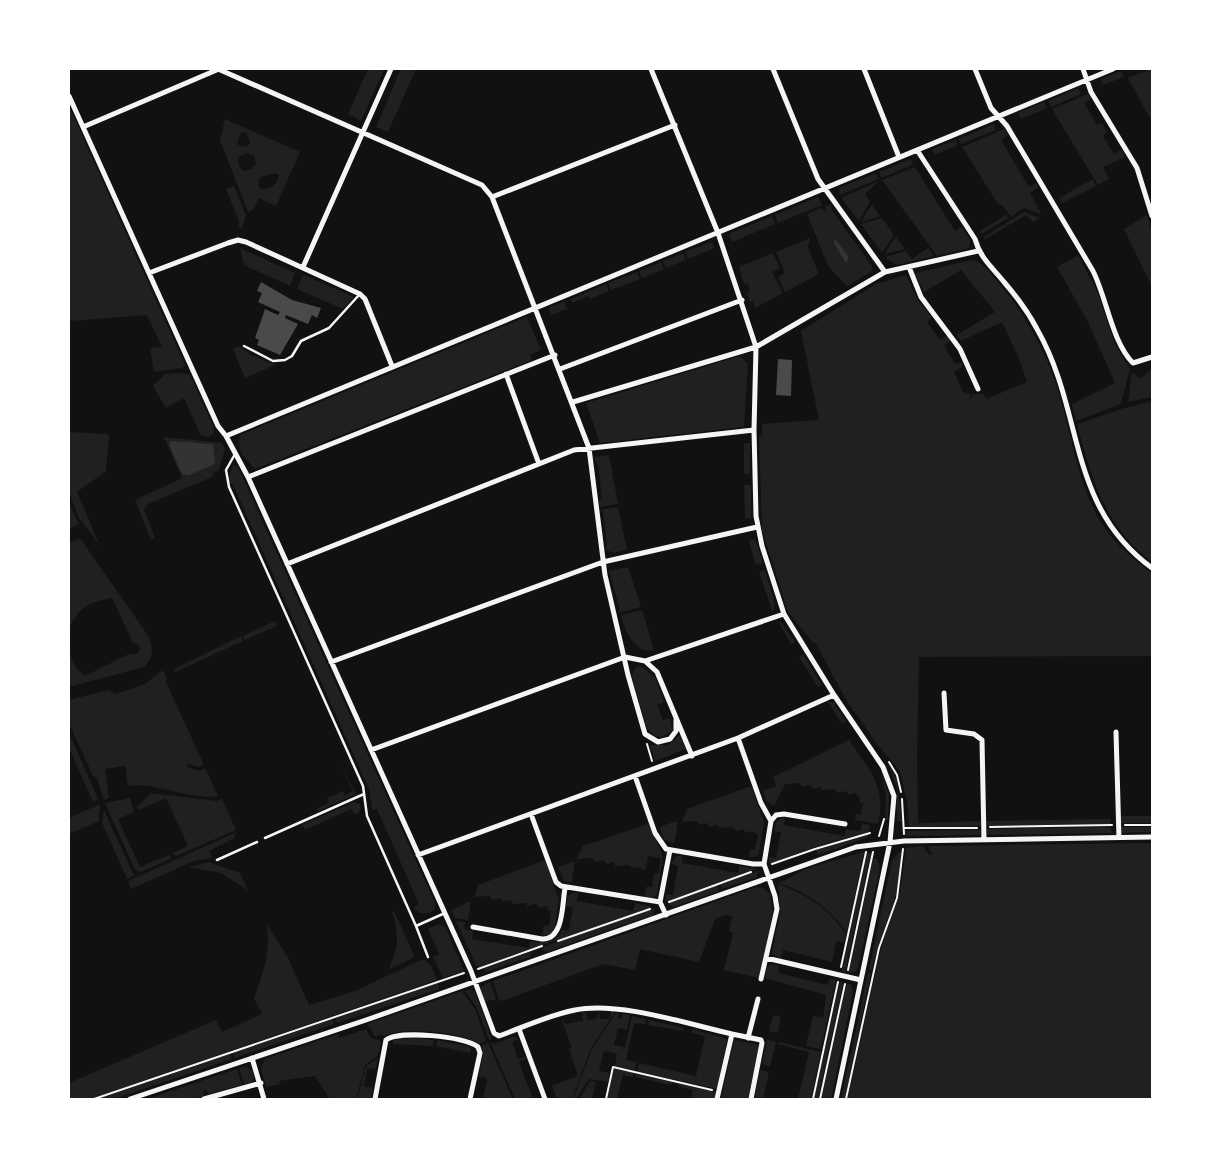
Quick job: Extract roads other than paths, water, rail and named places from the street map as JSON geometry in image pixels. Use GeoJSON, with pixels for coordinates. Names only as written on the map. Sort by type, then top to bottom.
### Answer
{"type":"FeatureCollection","features":[{"type":"Feature","properties":{"kind":"street"},"geometry":{"type":"LineString","coordinates":[[83,127],[219,69],[364,131],[482,185],[492,197],[555,355],[589,448],[603,562],[624,657],[645,734],[658,742],[670,739],[676,731],[676,720]]}},
{"type":"Feature","properties":{"kind":"street"},"geometry":{"type":"LineString","coordinates":[[303,267],[391,69]]}},
{"type":"Feature","properties":{"kind":"street"},"geometry":{"type":"LineString","coordinates":[[651,69],[718,233],[742,300],[756,347],[754,430],[757,527],[784,614],[888,777],[894,806],[890,842],[836,1099]]}},
{"type":"Feature","properties":{"kind":"street"},"geometry":{"type":"LineString","coordinates":[[773,69],[818,179],[885,272]]}},
{"type":"Feature","properties":{"kind":"street"},"geometry":{"type":"LineString","coordinates":[[864,69],[899,157]]}},
{"type":"Feature","properties":{"kind":"street"},"geometry":{"type":"LineString","coordinates":[[975,69],[991,108],[1007,126],[1093,271],[1102,290],[1125,355],[1133,363],[1152,357]]}},
{"type":"Feature","properties":{"kind":"street"},"geometry":{"type":"LineString","coordinates":[[1083,69],[1091,92],[1136,168],[1152,216]]}},
{"type":"Feature","properties":{"kind":"street"},"geometry":{"type":"LineString","coordinates":[[226,436],[1112,69]]}},
{"type":"Feature","properties":{"kind":"street"},"geometry":{"type":"LineString","coordinates":[[69,96],[218,426],[226,436],[248,477],[445,914],[494,1033],[500,1036],[574,1010],[610,1007],[760,1040],[763,1046],[751,1099]]}},
{"type":"Feature","properties":{"kind":"street"},"geometry":{"type":"LineString","coordinates":[[492,197],[675,125]]}},
{"type":"Feature","properties":{"kind":"street"},"geometry":{"type":"LineString","coordinates":[[917,150],[975,239],[978,251],[1020,302],[1047,349],[1064,396],[1083,466],[1099,509],[1120,540],[1152,568]]}},
{"type":"Feature","properties":{"kind":"street"},"geometry":{"type":"LineString","coordinates":[[149,273],[238,240],[303,267],[360,294],[365,299],[392,366]]}},
{"type":"Feature","properties":{"kind":"street"},"geometry":{"type":"LineString","coordinates":[[573,402],[756,347],[885,272],[978,251]]}},
{"type":"Feature","properties":{"kind":"street"},"geometry":{"type":"LineString","coordinates":[[909,266],[921,297],[960,349],[978,389]]}},
{"type":"Feature","properties":{"kind":"street"},"geometry":{"type":"LineString","coordinates":[[560,369],[742,300]]}},
{"type":"Feature","properties":{"kind":"street"},"geometry":{"type":"LineString","coordinates":[[248,477],[555,355]]}},
{"type":"Feature","properties":{"kind":"street"},"geometry":{"type":"LineString","coordinates":[[506,374],[539,464]]}},
{"type":"Feature","properties":{"kind":"street"},"geometry":{"type":"LineString","coordinates":[[287,564],[574,450],[754,430]]}},
{"type":"Feature","properties":{"kind":"street"},"geometry":{"type":"LineString","coordinates":[[331,662],[603,562],[757,527]]}},
{"type":"Feature","properties":{"kind":"street"},"geometry":{"type":"LineString","coordinates":[[370,750],[624,657],[645,661],[784,614]]}},
{"type":"Feature","properties":{"kind":"street"},"geometry":{"type":"LineString","coordinates":[[645,661],[657,672],[692,756]]}},
{"type":"Feature","properties":{"kind":"street"},"geometry":{"type":"LineString","coordinates":[[944,693],[946,730],[974,734],[982,740],[984,840]]}},
{"type":"Feature","properties":{"kind":"street"},"geometry":{"type":"LineString","coordinates":[[418,855],[692,756],[738,738],[834,695]]}},
{"type":"Feature","properties":{"kind":"street"},"geometry":{"type":"LineString","coordinates":[[1116,732],[1119,838]]}},
{"type":"Feature","properties":{"kind":"street"},"geometry":{"type":"LineString","coordinates":[[738,738],[761,803],[771,821]]}},
{"type":"Feature","properties":{"kind":"street"},"geometry":{"type":"LineString","coordinates":[[635,776],[655,833],[661,844],[670,850],[764,866]]}},
{"type":"Feature","properties":{"kind":"street"},"geometry":{"type":"LineString","coordinates":[[531,814],[556,882],[565,888],[660,904]]}},
{"type":"Feature","properties":{"kind":"street"},"geometry":{"type":"LineString","coordinates":[[762,979],[777,909],[769,877],[764,866],[771,821],[776,815],[784,814],[845,824]]}},
{"type":"Feature","properties":{"kind":"street"},"geometry":{"type":"LineString","coordinates":[[130,1099],[474,982],[856,847],[904,841],[1152,837]]}},
{"type":"Feature","properties":{"kind":"street"},"geometry":{"type":"LineString","coordinates":[[666,915],[660,904],[670,850]]}},
{"type":"Feature","properties":{"kind":"street"},"geometry":{"type":"LineString","coordinates":[[473,927],[542,939],[551,938],[557,932],[565,888]]}},
{"type":"Feature","properties":{"kind":"street"},"geometry":{"type":"LineString","coordinates":[[766,958],[861,980]]}},
{"type":"Feature","properties":{"kind":"street"},"geometry":{"type":"LineString","coordinates":[[748,1038],[758,999]]}},
{"type":"Feature","properties":{"kind":"street"},"geometry":{"type":"LineString","coordinates":[[519,1029],[545,1099]]}},
{"type":"Feature","properties":{"kind":"street"},"geometry":{"type":"LineString","coordinates":[[717,1099],[732,1034]]}},
{"type":"Feature","properties":{"kind":"street"},"geometry":{"type":"LineString","coordinates":[[375,1099],[386,1040],[393,1036],[414,1035],[436,1036],[471,1043],[478,1047],[480,1053],[470,1099]]}},
{"type":"Feature","properties":{"kind":"street"},"geometry":{"type":"LineString","coordinates":[[252,1058],[261,1083],[264,1099]]}},
{"type":"Feature","properties":{"kind":"street"},"geometry":{"type":"LineString","coordinates":[[204,1099],[261,1083]]}},
{"type":"Feature","properties":{"kind":"lane"},"geometry":{"type":"LineString","coordinates":[[244,346],[273,361],[285,360],[292,356],[302,342],[333,324],[360,294]]}},
{"type":"Feature","properties":{"kind":"lane"},"geometry":{"type":"LineString","coordinates":[[235,454],[226,470],[229,487],[364,794],[367,816],[428,957]]}},
{"type":"Feature","properties":{"kind":"lane"},"geometry":{"type":"LineString","coordinates":[[265,838],[364,794]]}},
{"type":"Feature","properties":{"kind":"lane"},"geometry":{"type":"LineString","coordinates":[[217,860],[257,842]]}},
{"type":"Feature","properties":{"kind":"lane"},"geometry":{"type":"LineString","coordinates":[[416,926],[445,914]]}}]}
